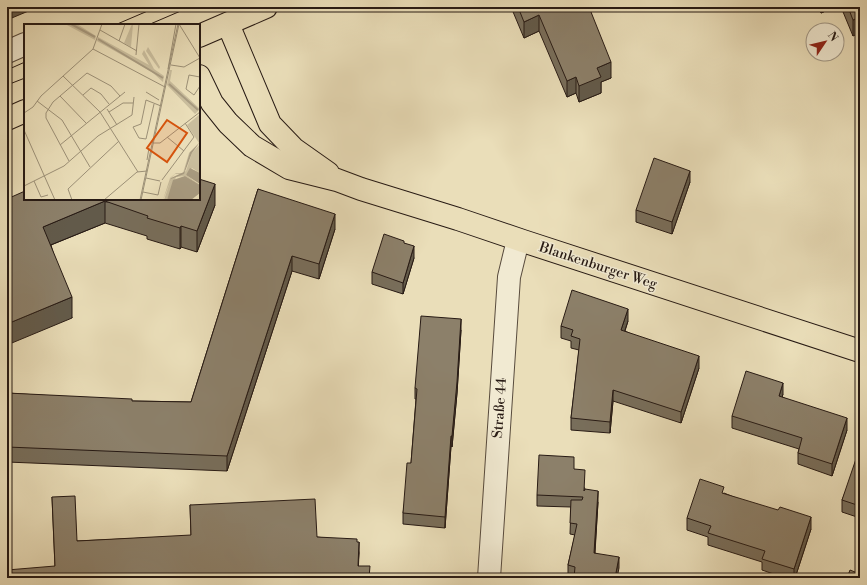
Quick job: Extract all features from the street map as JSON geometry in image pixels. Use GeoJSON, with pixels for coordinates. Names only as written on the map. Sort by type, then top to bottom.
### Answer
{"type":"FeatureCollection","features":[{"type":"Feature","properties":{"kind":"main road"},"geometry":{"type":"LineString","coordinates":[[200,36],[266,7]]}},
{"type":"Feature","properties":{"kind":"main road","name":"Blankenburger Weg"},"geometry":{"type":"LineString","coordinates":[[228,24],[270,124],[294,149],[337,180]]}},
{"type":"Feature","properties":{"kind":"main road","name":"Blankenburger Weg"},"geometry":{"type":"LineString","coordinates":[[200,78],[212,103],[228,123],[252,146],[289,168],[337,180],[860,351]]}},
{"type":"Feature","properties":{"kind":"main road"},"geometry":{"type":"LineString","coordinates":[[7,119],[24,111]]}},
{"type":"Feature","properties":{"kind":"street"},"geometry":{"type":"LineString","coordinates":[[7,52],[24,44]]}},
{"type":"Feature","properties":{"kind":"street","name":"Straße 44"},"geometry":{"type":"LineString","coordinates":[[489,578],[509,277],[518,240]]}},
{"type":"Feature","properties":{"kind":"building"},"geometry":{"type":"Polygon","coordinates":[[[518,7],[589,7],[611,62],[597,68],[601,77],[579,86],[576,77],[567,81],[539,15],[524,22],[518,7]]]}},
{"type":"Feature","properties":{"kind":"building"},"geometry":{"type":"Polygon","coordinates":[[[848,7],[860,7],[860,17],[853,20],[848,7]]]}},
{"type":"Feature","properties":{"kind":"building"},"geometry":{"type":"Polygon","coordinates":[[[654,158],[690,171],[672,222],[636,210],[654,158]]]}},
{"type":"Feature","properties":{"kind":"building"},"geometry":{"type":"Polygon","coordinates":[[[200,179],[215,184],[197,231],[181,226],[180,228],[147,218],[148,216],[105,201],[43,227],[72,297],[7,324],[7,199],[24,191],[24,200],[200,200],[200,179]]]}},
{"type":"Feature","properties":{"kind":"building"},"geometry":{"type":"Polygon","coordinates":[[[258,189],[335,214],[319,264],[292,256],[227,456],[7,447],[7,393],[132,399],[132,401],[191,402],[258,189]]]}},
{"type":"Feature","properties":{"kind":"building"},"geometry":{"type":"Polygon","coordinates":[[[384,234],[414,246],[403,283],[372,272],[384,234]]]}},
{"type":"Feature","properties":{"kind":"building"},"geometry":{"type":"Polygon","coordinates":[[[572,290],[628,309],[621,330],[699,356],[681,412],[613,390],[610,422],[571,418],[580,339],[571,336],[573,330],[561,326],[572,290]]]}},
{"type":"Feature","properties":{"kind":"building"},"geometry":{"type":"Polygon","coordinates":[[[421,316],[461,319],[445,517],[403,513],[407,463],[411,463],[421,316]]]}},
{"type":"Feature","properties":{"kind":"building"},"geometry":{"type":"Polygon","coordinates":[[[746,371],[783,383],[779,396],[847,418],[832,464],[798,453],[802,438],[732,416],[746,371]]]}},
{"type":"Feature","properties":{"kind":"building"},"geometry":{"type":"Polygon","coordinates":[[[539,455],[574,457],[574,469],[585,470],[584,491],[585,489],[598,491],[594,553],[619,557],[615,578],[574,578],[575,567],[568,565],[577,524],[570,523],[571,500],[582,500],[583,497],[537,495],[539,455]]]}},
{"type":"Feature","properties":{"kind":"building"},"geometry":{"type":"Polygon","coordinates":[[[857,456],[860,457],[860,506],[842,500],[857,456]]]}},
{"type":"Feature","properties":{"kind":"building"},"geometry":{"type":"Polygon","coordinates":[[[700,479],[724,487],[722,493],[778,510],[780,507],[811,517],[794,569],[762,559],[765,551],[708,533],[711,526],[687,518],[700,479]]]}},
{"type":"Feature","properties":{"kind":"building"},"geometry":{"type":"Polygon","coordinates":[[[75,496],[77,541],[191,535],[190,505],[315,499],[317,537],[357,539],[357,542],[359,542],[358,566],[370,566],[369,578],[324,578],[324,575],[259,577],[259,575],[160,578],[7,578],[7,570],[55,566],[52,497],[75,496]]]}},
{"type":"Feature","properties":{"kind":"building"},"geometry":{"type":"Polygon","coordinates":[[[850,570],[860,574],[860,578],[847,578],[850,570]]]}},
{"type":"Feature","properties":{"kind":"building"},"geometry":{"type":"Polygon","coordinates":[[[663,575],[671,576],[678,578],[662,578],[663,575]]]}},
{"type":"Feature","properties":{"kind":"tram line"},"geometry":{"type":"LineString","coordinates":[[117,24],[157,7]]}},
{"type":"Feature","properties":{"kind":"tram line"},"geometry":{"type":"LineString","coordinates":[[150,24],[190,7]]}},
{"type":"Feature","properties":{"kind":"tram line"},"geometry":{"type":"LineString","coordinates":[[7,70],[24,62]]}},
{"type":"Feature","properties":{"kind":"tram line"},"geometry":{"type":"LineString","coordinates":[[7,85],[24,78]]}}]}
